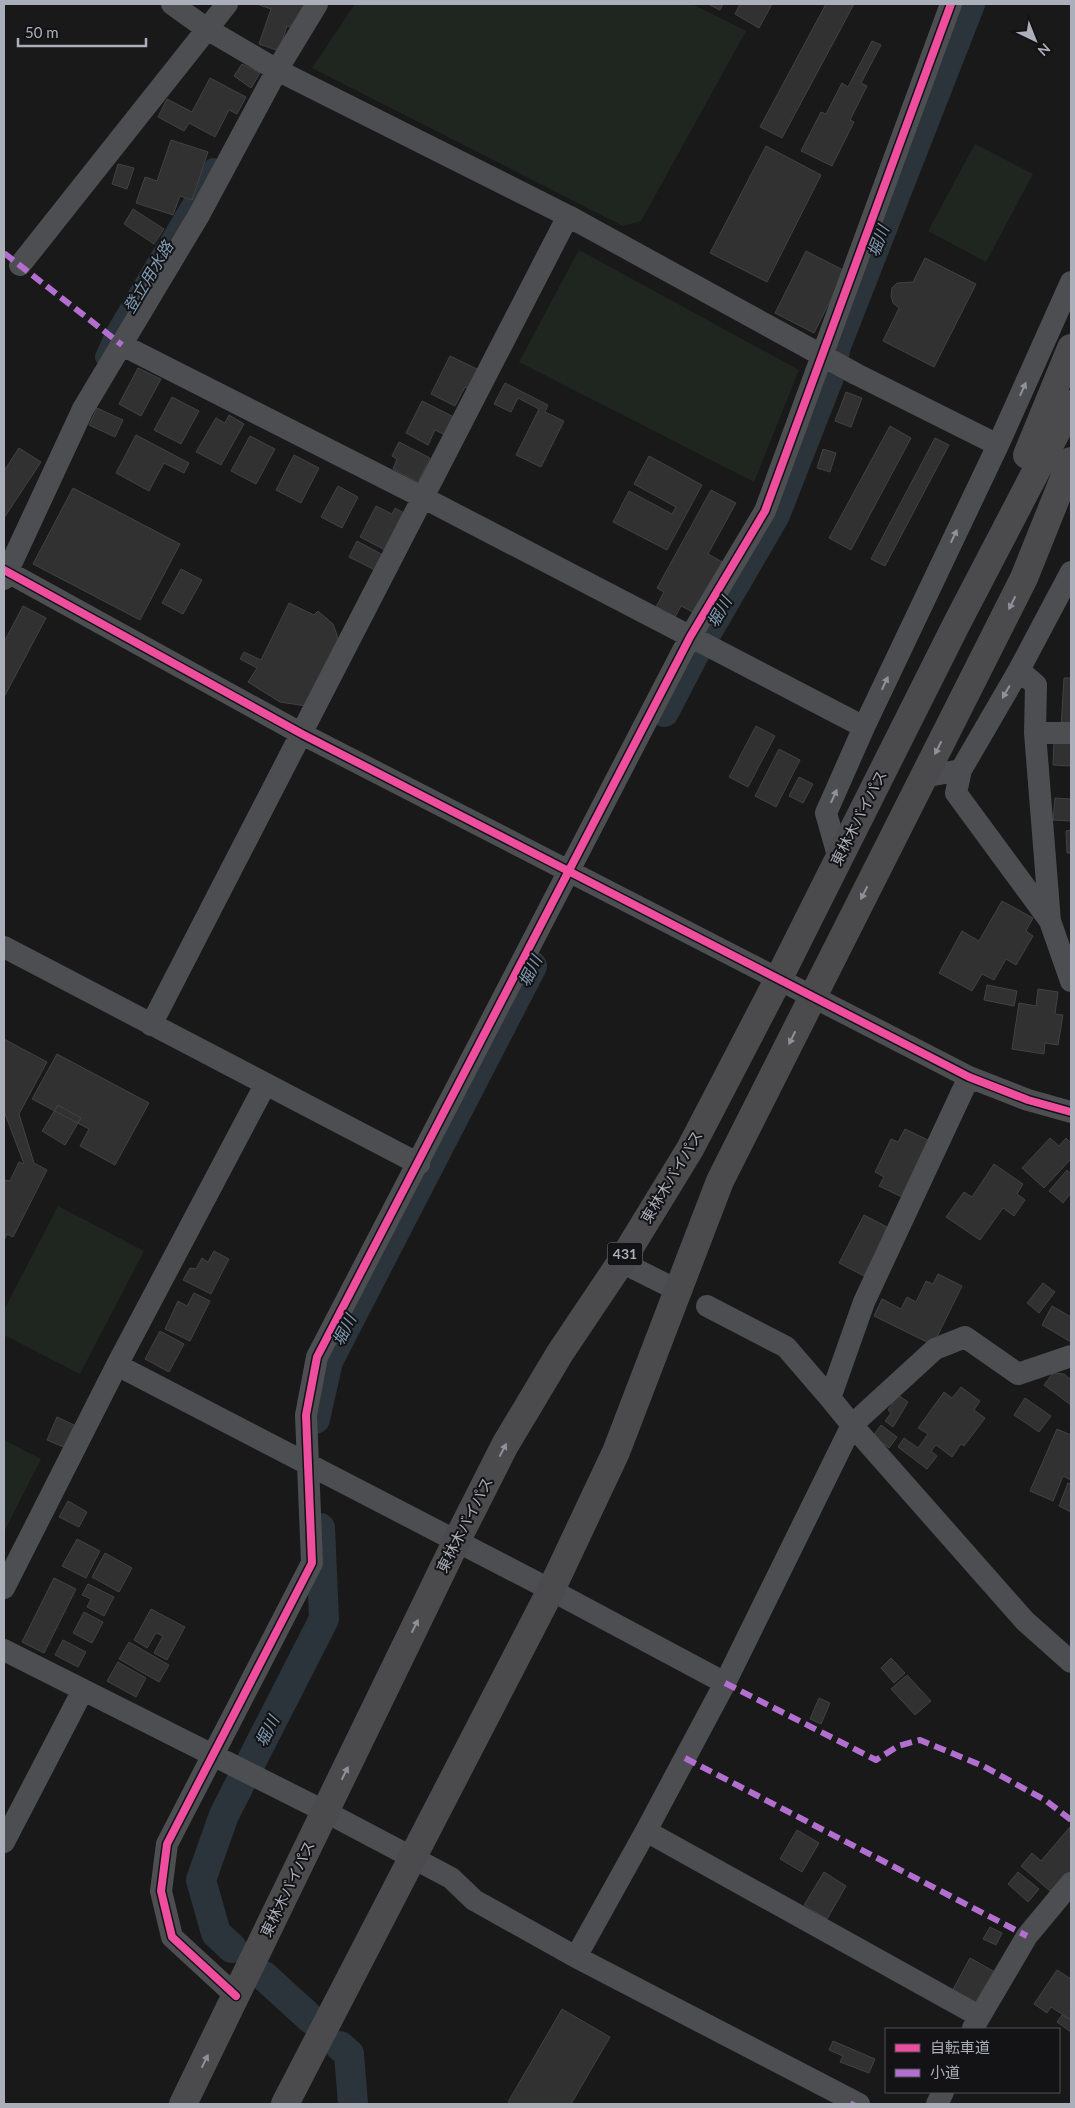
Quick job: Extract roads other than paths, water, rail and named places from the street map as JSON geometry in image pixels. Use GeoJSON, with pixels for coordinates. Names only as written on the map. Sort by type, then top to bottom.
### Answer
{"type":"FeatureCollection","features":[{"type":"Feature","properties":{"kind":"highway"},"geometry":{"type":"LineString","coordinates":[[956,624],[1071,348]]}},
{"type":"Feature","properties":{"kind":"highway","name":"東林木バイパス"},"geometry":{"type":"LineString","coordinates":[[183,2104],[457,1540],[506,1444],[560,1353],[621,1262],[690,1149],[778,980],[956,624],[1071,404]]}},
{"type":"Feature","properties":{"kind":"highway"},"geometry":{"type":"LineString","coordinates":[[1024,578],[1071,461]]}},
{"type":"Feature","properties":{"kind":"highway"},"geometry":{"type":"LineString","coordinates":[[284,2104],[551,1590],[616,1452],[720,1181],[1024,578],[1071,479]]}},
{"type":"Feature","properties":{"kind":"street"},"geometry":{"type":"LineString","coordinates":[[172,4],[207,30],[277,70],[568,216],[822,356],[998,445]]}},
{"type":"Feature","properties":{"kind":"street"},"geometry":{"type":"LineString","coordinates":[[20,265],[227,4]]}},
{"type":"Feature","properties":{"kind":"street"},"geometry":{"type":"LineString","coordinates":[[316,4],[277,70],[198,215],[83,409],[5,574],[302,734],[968,1077],[1028,1100],[1071,1112]]}},
{"type":"Feature","properties":{"kind":"street"},"geometry":{"type":"LineString","coordinates":[[236,1996],[172,1936],[161,1892],[167,1844],[312,1563],[306,1415],[317,1357],[419,1164],[690,637],[764,511],[951,4]]}},
{"type":"Feature","properties":{"kind":"street"},"geometry":{"type":"LineString","coordinates":[[151,1025],[568,216]]}},
{"type":"Feature","properties":{"kind":"street"},"geometry":{"type":"LineString","coordinates":[[839,859],[826,812],[864,727],[1069,295]]}},
{"type":"Feature","properties":{"kind":"street"},"geometry":{"type":"LineString","coordinates":[[122,344],[424,498],[864,727]]}},
{"type":"Feature","properties":{"kind":"street"},"geometry":{"type":"LineString","coordinates":[[1050,921],[956,793],[961,770],[1019,670],[1071,572]]}},
{"type":"Feature","properties":{"kind":"street"},"geometry":{"type":"LineString","coordinates":[[1019,670],[1036,685],[1035,733],[1050,921],[1071,981]]}},
{"type":"Feature","properties":{"kind":"street"},"geometry":{"type":"LineString","coordinates":[[1035,733],[1071,733]]}},
{"type":"Feature","properties":{"kind":"street"},"geometry":{"type":"LineString","coordinates":[[922,777],[961,770]]}},
{"type":"Feature","properties":{"kind":"street"},"geometry":{"type":"LineString","coordinates":[[4,947],[419,1164]]}},
{"type":"Feature","properties":{"kind":"street"},"geometry":{"type":"LineString","coordinates":[[830,1398],[864,1302],[968,1077]]}},
{"type":"Feature","properties":{"kind":"street"},"geometry":{"type":"LineString","coordinates":[[4,1588],[117,1365],[265,1085]]}},
{"type":"Feature","properties":{"kind":"street"},"geometry":{"type":"LineString","coordinates":[[621,1262],[679,1291]]}},
{"type":"Feature","properties":{"kind":"street"},"geometry":{"type":"LineString","coordinates":[[707,1306],[786,1347],[852,1425],[1025,1621],[1071,1662]]}},
{"type":"Feature","properties":{"kind":"street"},"geometry":{"type":"LineString","coordinates":[[576,1957],[646,1831],[725,1682],[852,1425],[934,1349],[964,1338],[1018,1374],[1071,1356]]}},
{"type":"Feature","properties":{"kind":"street"},"geometry":{"type":"LineString","coordinates":[[117,1365],[457,1540],[725,1682]]}},
{"type":"Feature","properties":{"kind":"street"},"geometry":{"type":"LineString","coordinates":[[4,1650],[326,1812],[451,1878],[474,1900],[576,1957],[859,2104]]}},
{"type":"Feature","properties":{"kind":"street"},"geometry":{"type":"LineString","coordinates":[[4,1842],[83,1690]]}},
{"type":"Feature","properties":{"kind":"street"},"geometry":{"type":"LineString","coordinates":[[646,1831],[976,2022],[1026,1936],[1071,1883]]}},
{"type":"Feature","properties":{"kind":"waterway","name":"堀川"},"geometry":{"type":"LineString","coordinates":[[664,712],[692,658],[775,515],[829,377],[836,346],[970,4]]}},
{"type":"Feature","properties":{"kind":"waterway","name":"登立用水路"},"geometry":{"type":"LineString","coordinates":[[104,357],[116,330],[213,167]]}},
{"type":"Feature","properties":{"kind":"waterway","name":"堀川"},"geometry":{"type":"LineString","coordinates":[[315,1419],[328,1361],[532,966]]}},
{"type":"Feature","properties":{"kind":"waterway","name":"堀川"},"geometry":{"type":"LineString","coordinates":[[232,1948],[216,1933],[201,1880],[224,1815],[324,1619],[320,1528]]}},
{"type":"Feature","properties":{"kind":"waterway","name":"堀川"},"geometry":{"type":"LineString","coordinates":[[264,1976],[311,2019]]}},
{"type":"Feature","properties":{"kind":"waterway","name":"堀川"},"geometry":{"type":"LineString","coordinates":[[340,2046],[349,2054],[353,2104]]}}]}
